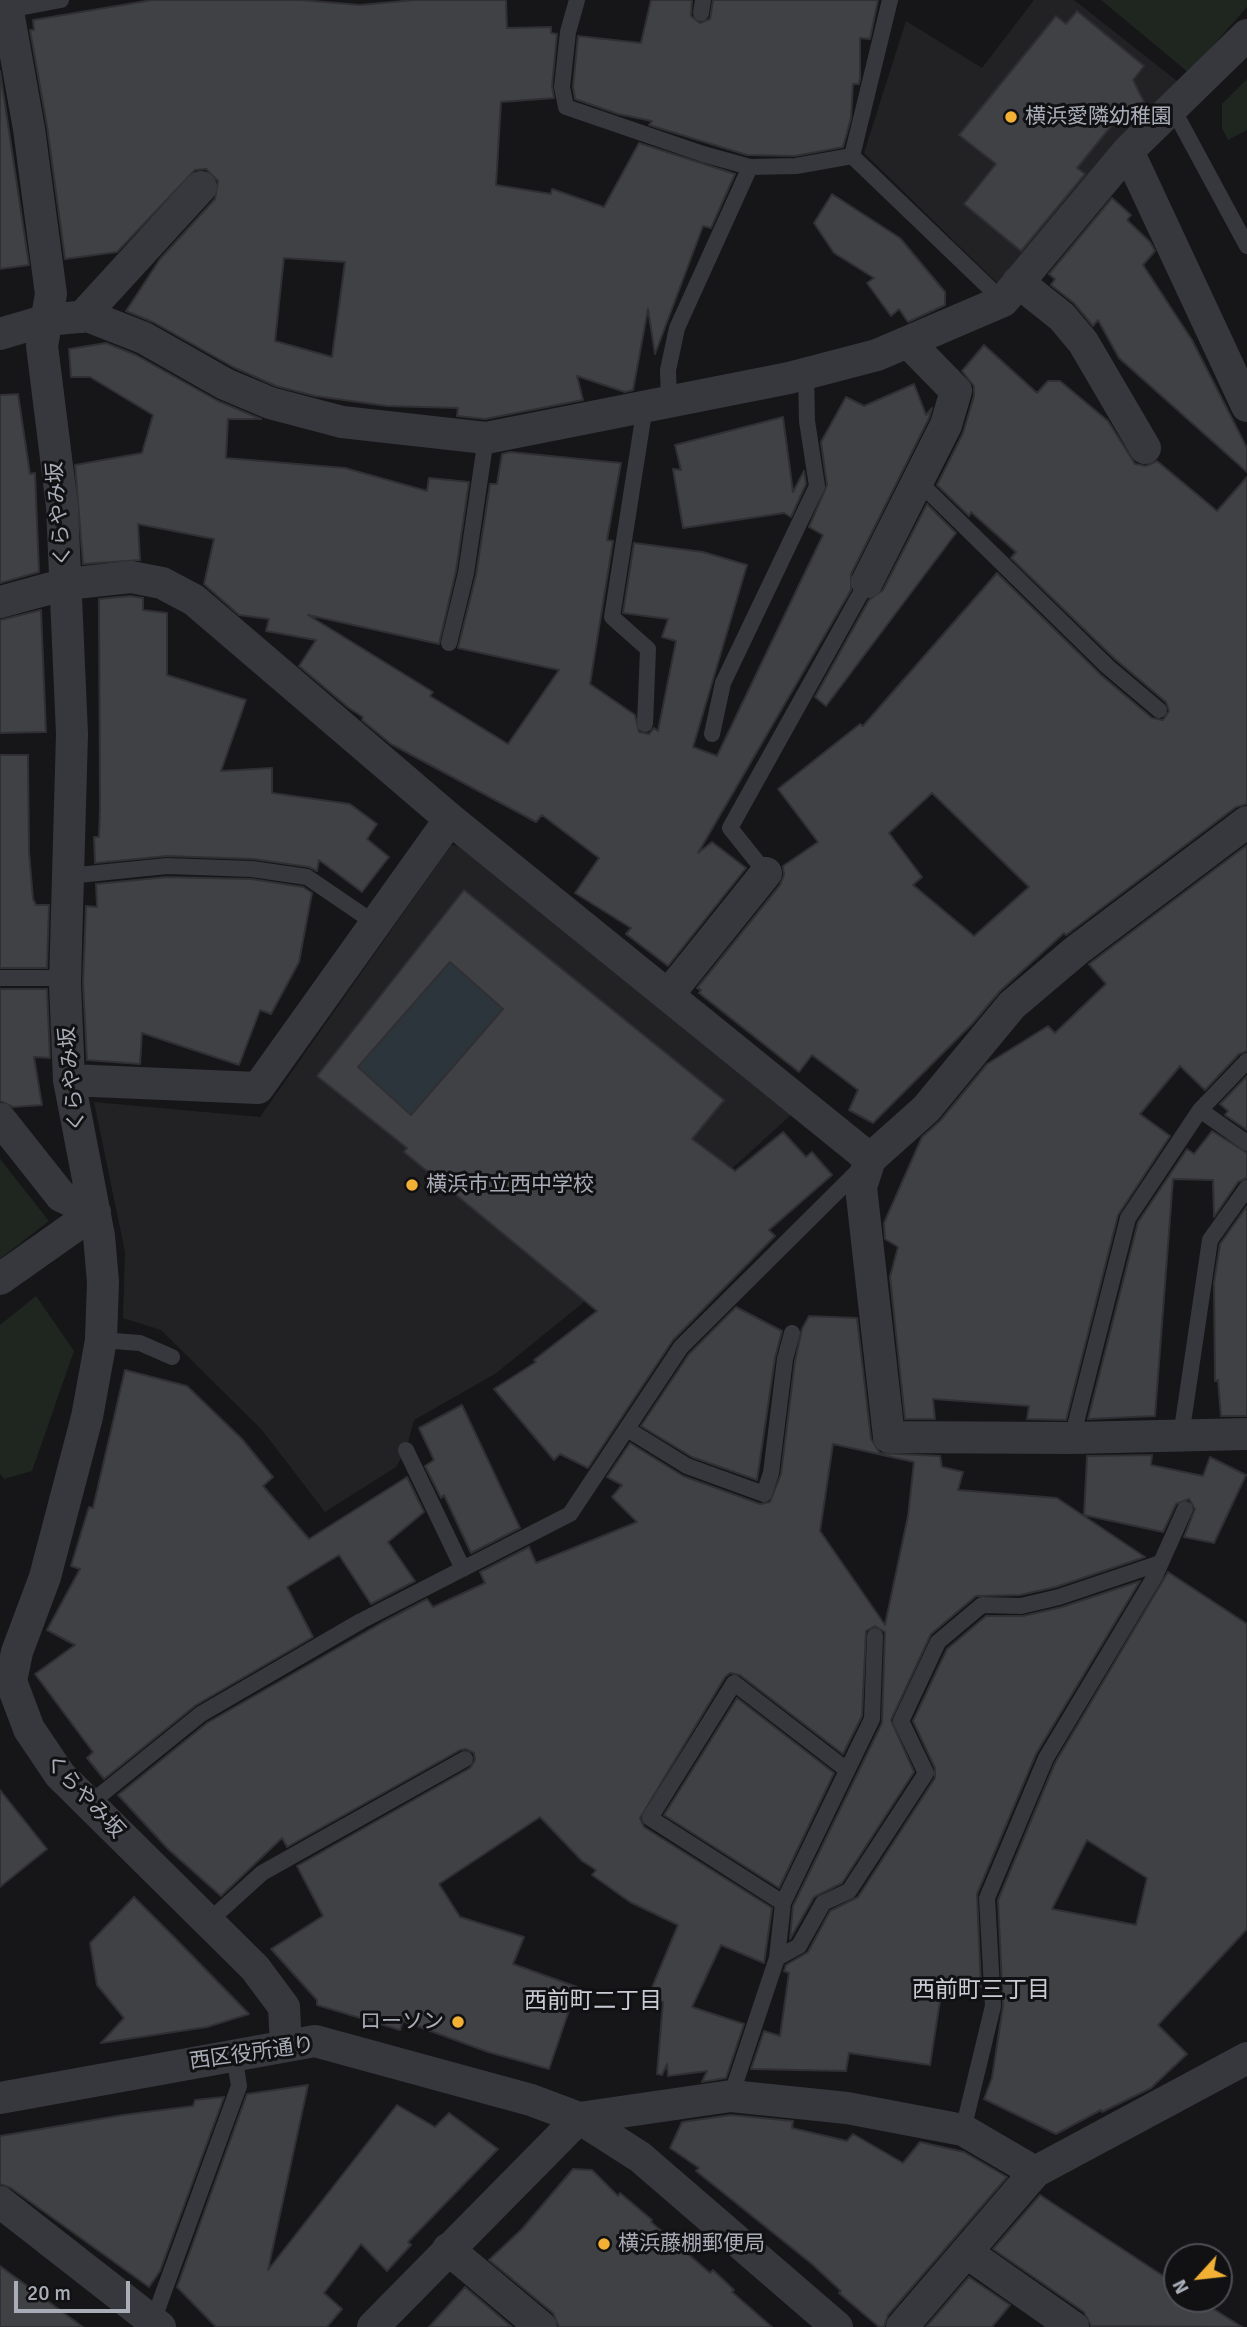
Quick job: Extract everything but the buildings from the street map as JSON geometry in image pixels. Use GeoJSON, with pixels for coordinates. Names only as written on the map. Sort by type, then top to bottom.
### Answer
{"type":"FeatureCollection","features":[{"type":"Feature","properties":{"kind":"street","name":"くらやみ坂"},"geometry":{"type":"LineString","coordinates":[[7,5],[29,129],[51,294],[42,346],[62,506],[72,734],[65,978],[69,1080],[94,1212],[103,1282],[101,1340],[87,1417],[44,1577],[17,1652],[10,1681],[19,1707],[40,1749],[88,1805],[255,1968],[284,2007],[286,2046]]}},
{"type":"Feature","properties":{"kind":"street"},"geometry":{"type":"LineString","coordinates":[[0,334],[47,320],[89,316],[144,338],[225,384],[270,402],[342,422],[486,438],[806,373],[877,355],[1011,292],[1128,151],[1247,35]]}},
{"type":"Feature","properties":{"kind":"street"},"geometry":{"type":"LineString","coordinates":[[1128,151],[1247,406]]}},
{"type":"Feature","properties":{"kind":"street"},"geometry":{"type":"LineString","coordinates":[[82,317],[201,187]]}},
{"type":"Feature","properties":{"kind":"street"},"geometry":{"type":"LineString","coordinates":[[1011,292],[1062,317],[1083,342],[1146,448]]}},
{"type":"Feature","properties":{"kind":"street"},"geometry":{"type":"LineString","coordinates":[[867,582],[946,425],[956,391],[908,342]]}},
{"type":"Feature","properties":{"kind":"street"},"geometry":{"type":"LineString","coordinates":[[0,602],[66,584],[131,577],[162,583],[194,600],[450,819],[870,1159]]}},
{"type":"Feature","properties":{"kind":"street"},"geometry":{"type":"LineString","coordinates":[[69,1080],[258,1088],[450,819]]}},
{"type":"Feature","properties":{"kind":"street"},"geometry":{"type":"LineString","coordinates":[[1247,822],[1038,981],[1012,1005],[926,1109],[870,1159],[861,1187],[889,1437],[1072,1438],[1247,1434]]}},
{"type":"Feature","properties":{"kind":"street"},"geometry":{"type":"LineString","coordinates":[[668,995],[766,873]]}},
{"type":"Feature","properties":{"kind":"street"},"geometry":{"type":"LineString","coordinates":[[0,1119],[61,1196],[94,1212],[0,1279]]}},
{"type":"Feature","properties":{"kind":"street","name":"西区役所通り"},"geometry":{"type":"LineString","coordinates":[[0,2098],[316,2041],[531,2100],[579,2118],[640,2157],[837,2327]]}},
{"type":"Feature","properties":{"kind":"street"},"geometry":{"type":"LineString","coordinates":[[902,2327],[1035,2172],[1247,2058]]}},
{"type":"Feature","properties":{"kind":"street"},"geometry":{"type":"LineString","coordinates":[[373,2327],[579,2118],[731,2096],[847,2108],[964,2130],[1035,2172]]}},
{"type":"Feature","properties":{"kind":"street"},"geometry":{"type":"LineString","coordinates":[[0,2202],[157,2324]]}},
{"type":"Feature","properties":{"kind":"street"},"geometry":{"type":"LineString","coordinates":[[448,2249],[541,2327]]}},
{"type":"Feature","properties":{"kind":"street"},"geometry":{"type":"LineString","coordinates":[[966,2252],[1073,2327]]}},
{"type":"Feature","properties":{"kind":"lane"},"geometry":{"type":"LineString","coordinates":[[7,5],[61,0]]}},
{"type":"Feature","properties":{"kind":"lane"},"geometry":{"type":"LineString","coordinates":[[577,0],[568,32],[562,87],[566,107],[703,154],[750,167],[796,166],[852,156]]}},
{"type":"Feature","properties":{"kind":"lane"},"geometry":{"type":"LineString","coordinates":[[852,156],[890,0]]}},
{"type":"Feature","properties":{"kind":"lane"},"geometry":{"type":"LineString","coordinates":[[1173,109],[1247,246]]}},
{"type":"Feature","properties":{"kind":"lane"},"geometry":{"type":"LineString","coordinates":[[852,156],[1011,292]]}},
{"type":"Feature","properties":{"kind":"lane"},"geometry":{"type":"LineString","coordinates":[[645,724],[648,649],[612,617],[657,404],[677,328],[750,167]]}},
{"type":"Feature","properties":{"kind":"lane"},"geometry":{"type":"LineString","coordinates":[[712,734],[723,683],[817,486],[807,421],[806,373]]}},
{"type":"Feature","properties":{"kind":"lane"},"geometry":{"type":"LineString","coordinates":[[449,643],[466,573],[486,438]]}},
{"type":"Feature","properties":{"kind":"lane"},"geometry":{"type":"LineString","coordinates":[[919,482],[1108,667],[1159,710]]}},
{"type":"Feature","properties":{"kind":"lane"},"geometry":{"type":"LineString","coordinates":[[766,873],[730,828],[867,582]]}},
{"type":"Feature","properties":{"kind":"lane"},"geometry":{"type":"LineString","coordinates":[[68,876],[167,866],[251,869],[307,877],[376,924]]}},
{"type":"Feature","properties":{"kind":"lane"},"geometry":{"type":"LineString","coordinates":[[0,978],[65,978]]}},
{"type":"Feature","properties":{"kind":"lane"},"geometry":{"type":"LineString","coordinates":[[1072,1438],[1128,1218],[1200,1110],[1247,1061]]}},
{"type":"Feature","properties":{"kind":"lane"},"geometry":{"type":"LineString","coordinates":[[1200,1110],[1247,1143]]}},
{"type":"Feature","properties":{"kind":"lane"},"geometry":{"type":"LineString","coordinates":[[88,1805],[201,1714],[361,1620],[570,1514],[681,1347],[870,1159]]}},
{"type":"Feature","properties":{"kind":"lane"},"geometry":{"type":"LineString","coordinates":[[1181,1436],[1210,1240],[1247,1188]]}},
{"type":"Feature","properties":{"kind":"lane"},"geometry":{"type":"LineString","coordinates":[[627,1429],[687,1466],[764,1494],[771,1473],[785,1359],[792,1333]]}},
{"type":"Feature","properties":{"kind":"lane"},"geometry":{"type":"LineString","coordinates":[[101,1340],[140,1343],[172,1357]]}},
{"type":"Feature","properties":{"kind":"lane"},"geometry":{"type":"LineString","coordinates":[[406,1450],[463,1569]]}},
{"type":"Feature","properties":{"kind":"lane"},"geometry":{"type":"LineString","coordinates":[[964,2130],[993,2006],[987,1898],[1046,1758],[1160,1563],[1185,1509]]}},
{"type":"Feature","properties":{"kind":"lane"},"geometry":{"type":"LineString","coordinates":[[901,1720],[938,1642],[982,1605],[1021,1606],[1059,1597],[1160,1563]]}},
{"type":"Feature","properties":{"kind":"lane"},"geometry":{"type":"LineString","coordinates":[[731,2096],[777,1958],[783,1903],[872,1719],[875,1636]]}},
{"type":"Feature","properties":{"kind":"lane"},"geometry":{"type":"LineString","coordinates":[[783,1903],[650,1818],[734,1683],[847,1770]]}},
{"type":"Feature","properties":{"kind":"lane"},"geometry":{"type":"LineString","coordinates":[[872,1719],[901,1720]]}},
{"type":"Feature","properties":{"kind":"lane"},"geometry":{"type":"LineString","coordinates":[[777,1958],[799,1946],[823,1903],[849,1891],[926,1773],[901,1720]]}},
{"type":"Feature","properties":{"kind":"lane"},"geometry":{"type":"LineString","coordinates":[[208,1922],[262,1873],[465,1759]]}},
{"type":"Feature","properties":{"kind":"lane"},"geometry":{"type":"LineString","coordinates":[[157,2324],[239,2087],[234,2055]]}},
{"type":"Feature","properties":{"kind":"shaded area","name":"横浜愛隣幼稚園"},"geometry":{"type":"Polygon","coordinates":[[[1034,0],[1074,0],[1177,81],[998,284],[864,153],[906,21],[982,68],[1034,0]]]}},
{"type":"Feature","properties":{"kind":"shaded area"},"geometry":{"type":"Polygon","coordinates":[[[1101,0],[1247,0],[1247,7],[1189,73],[1101,0]]]}},
{"type":"Feature","properties":{"kind":"shaded area"},"geometry":{"type":"Polygon","coordinates":[[[1247,79],[1247,130],[1228,140],[1222,128],[1222,104],[1247,79]]]}},
{"type":"Feature","properties":{"kind":"shaded area","name":"横浜市立西中学校"},"geometry":{"type":"Polygon","coordinates":[[[451,845],[458,846],[792,1114],[594,1294],[495,1374],[414,1420],[406,1450],[396,1467],[325,1512],[262,1430],[161,1330],[123,1318],[125,1252],[94,1102],[260,1117],[451,845]]]}},
{"type":"Feature","properties":{"kind":"shaded area"},"geometry":{"type":"Polygon","coordinates":[[[450,962],[503,1009],[411,1115],[358,1067],[450,962]]]}},
{"type":"Feature","properties":{"kind":"shaded area"},"geometry":{"type":"Polygon","coordinates":[[[0,1159],[49,1221],[0,1259],[0,1159]]]}},
{"type":"Feature","properties":{"kind":"shaded area"},"geometry":{"type":"Polygon","coordinates":[[[36,1296],[74,1351],[32,1471],[4,1479],[0,1474],[0,1325],[36,1296]]]}},
{"type":"Feature","properties":{"kind":"place","name":"横浜愛隣幼稚園"},"geometry":{"type":"Point","coordinates":[1011,117]}},
{"type":"Feature","properties":{"kind":"place","name":"横浜市立西中学校"},"geometry":{"type":"Point","coordinates":[412,1185]}},
{"type":"Feature","properties":{"kind":"place","name":"ローソン"},"geometry":{"type":"Point","coordinates":[458,2022]}},
{"type":"Feature","properties":{"kind":"place","name":"横浜藤棚郵便局"},"geometry":{"type":"Point","coordinates":[604,2244]}},
{"type":"Feature","properties":{"kind":"district","name":"西前町三丁目"},"geometry":{"type":"Point","coordinates":[981,1991]}},
{"type":"Feature","properties":{"kind":"district","name":"西前町二丁目"},"geometry":{"type":"Point","coordinates":[593,2002]}}]}
